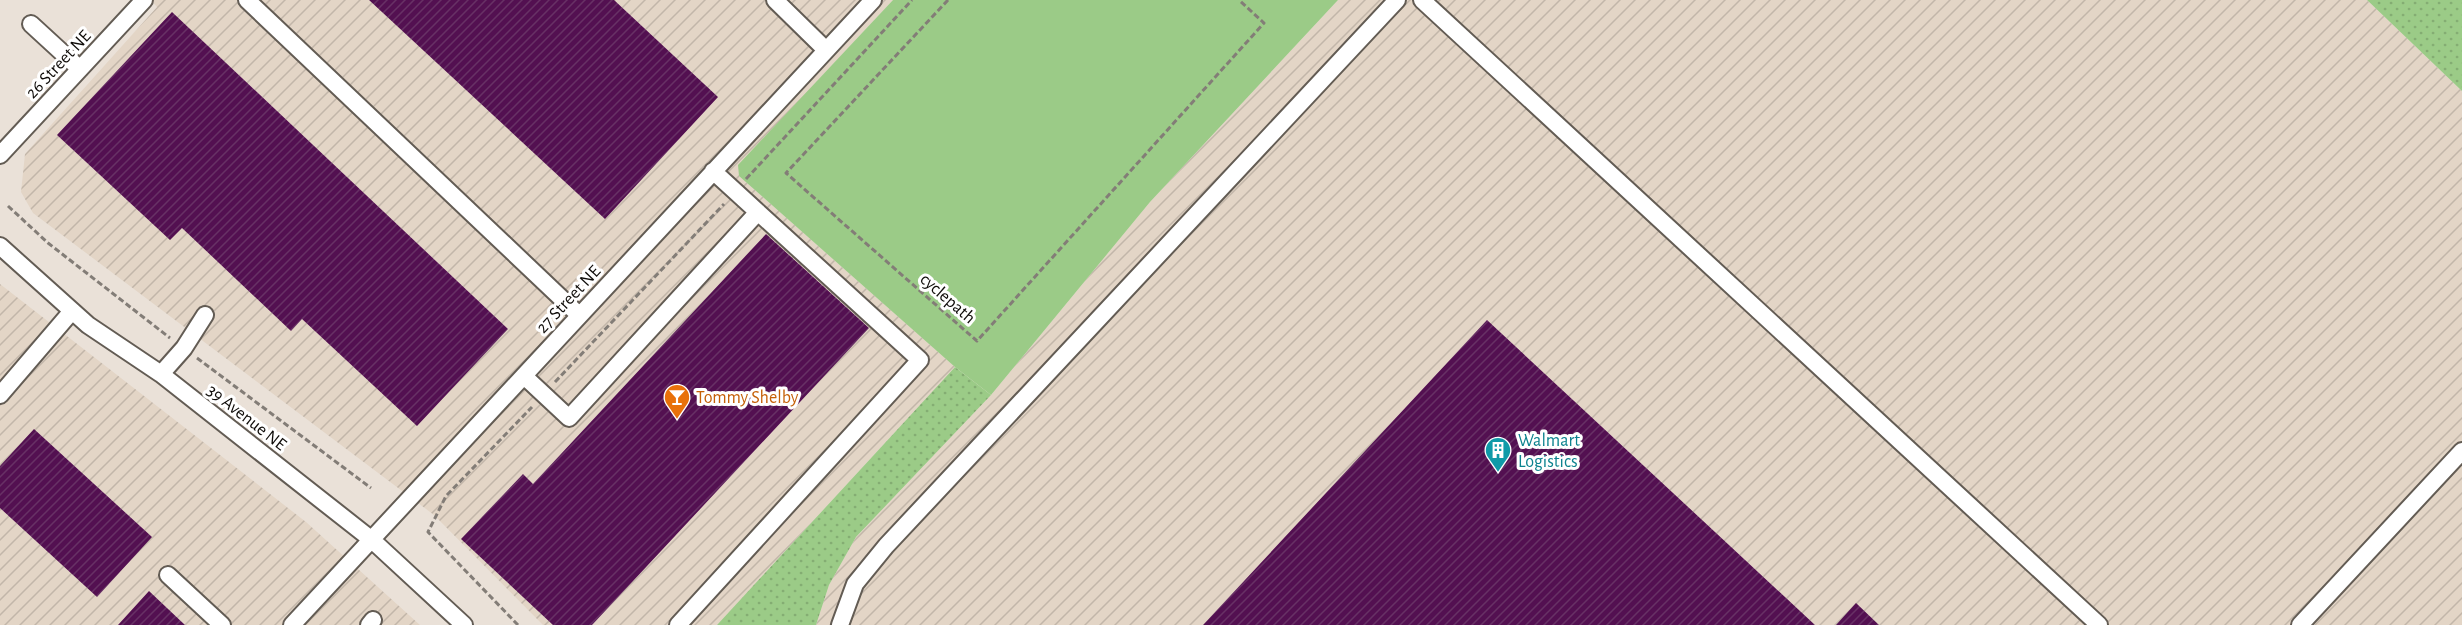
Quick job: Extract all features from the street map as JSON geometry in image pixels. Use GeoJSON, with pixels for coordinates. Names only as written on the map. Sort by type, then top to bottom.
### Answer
{"type":"FeatureCollection","features":[{"type":"Feature","properties":{"kind":"street","name":"26 Street NE"},"geometry":{"type":"LineString","coordinates":[[0,155],[144,0]]}},
{"type":"Feature","properties":{"kind":"street"},"geometry":{"type":"LineString","coordinates":[[247,0],[579,315]]}},
{"type":"Feature","properties":{"kind":"street"},"geometry":{"type":"LineString","coordinates":[[775,0],[826,50]]}},
{"type":"Feature","properties":{"kind":"street","name":"27 Street NE"},"geometry":{"type":"LineString","coordinates":[[292,625],[873,0]]}},
{"type":"Feature","properties":{"kind":"street"},"geometry":{"type":"LineString","coordinates":[[840,625],[855,584],[886,546],[1397,0]]}},
{"type":"Feature","properties":{"kind":"street"},"geometry":{"type":"LineString","coordinates":[[1422,0],[2099,625]]}},
{"type":"Feature","properties":{"kind":"street"},"geometry":{"type":"LineString","coordinates":[[31,24],[80,69]]}},
{"type":"Feature","properties":{"kind":"street"},"geometry":{"type":"LineString","coordinates":[[678,625],[920,360],[712,171]]}},
{"type":"Feature","properties":{"kind":"street"},"geometry":{"type":"LineString","coordinates":[[524,376],[569,418],[758,212]]}},
{"type":"Feature","properties":{"kind":"street","name":"39 Avenue NE"},"geometry":{"type":"LineString","coordinates":[[0,246],[72,311],[161,374],[372,540],[464,625]]}},
{"type":"Feature","properties":{"kind":"street"},"geometry":{"type":"LineString","coordinates":[[0,394],[72,311]]}},
{"type":"Feature","properties":{"kind":"street"},"geometry":{"type":"LineString","coordinates":[[161,374],[184,348],[205,315]]}},
{"type":"Feature","properties":{"kind":"street"},"geometry":{"type":"LineString","coordinates":[[2300,625],[2462,451]]}},
{"type":"Feature","properties":{"kind":"street"},"geometry":{"type":"LineString","coordinates":[[168,575],[222,625]]}},
{"type":"Feature","properties":{"kind":"path"},"geometry":{"type":"LineString","coordinates":[[518,625],[428,532],[446,496],[912,0]]}},
{"type":"Feature","properties":{"kind":"path","name":"cyclepath"},"geometry":{"type":"LineString","coordinates":[[948,0],[786,173],[977,341],[1264,23],[1239,0]]}},
{"type":"Feature","properties":{"kind":"shaded area"},"geometry":{"type":"Polygon","coordinates":[[[151,0],[893,0],[739,165],[739,176],[955,367],[717,625],[543,625],[434,515],[33,213],[21,192],[25,154],[157,7],[151,0]]]}},
{"type":"Feature","properties":{"kind":"shaded area"},"geometry":{"type":"Polygon","coordinates":[[[1338,0],[2367,0],[2462,91],[2462,625],[816,625],[829,585],[856,537],[991,395],[1150,202],[1338,0]]]}},
{"type":"Feature","properties":{"kind":"shaded area"},"geometry":{"type":"Polygon","coordinates":[[[0,284],[306,522],[420,625],[0,625],[0,284]]]}},
{"type":"Feature","properties":{"kind":"green space"},"geometry":{"type":"Polygon","coordinates":[[[893,0],[1338,0],[1150,202],[991,395],[955,367],[739,176],[738,165],[893,0]]]}},
{"type":"Feature","properties":{"kind":"green space"},"geometry":{"type":"Polygon","coordinates":[[[2367,0],[2462,0],[2462,91],[2367,0]]]}},
{"type":"Feature","properties":{"kind":"green space"},"geometry":{"type":"Polygon","coordinates":[[[955,367],[991,395],[856,537],[829,585],[816,625],[717,625],[955,367]]]}},
{"type":"Feature","properties":{"kind":"building"},"geometry":{"type":"Polygon","coordinates":[[[369,0],[614,0],[718,97],[605,219],[369,0]]]}},
{"type":"Feature","properties":{"kind":"building"},"geometry":{"type":"Polygon","coordinates":[[[172,12],[508,329],[417,426],[302,319],[291,331],[182,228],[170,240],[57,135],[172,12]]]}},
{"type":"Feature","properties":{"kind":"building"},"geometry":{"type":"Polygon","coordinates":[[[766,234],[869,328],[592,625],[553,625],[461,539],[523,474],[533,484],[766,234]]]}},
{"type":"Feature","properties":{"kind":"building","name":"Walmart Logistics"},"geometry":{"type":"Polygon","coordinates":[[[1487,320],[1815,625],[1203,625],[1487,320]]]}},
{"type":"Feature","properties":{"kind":"building"},"geometry":{"type":"Polygon","coordinates":[[[34,429],[152,537],[97,597],[0,508],[0,466],[34,429]]]}},
{"type":"Feature","properties":{"kind":"building"},"geometry":{"type":"Polygon","coordinates":[[[149,591],[185,625],[118,625],[149,591]]]}},
{"type":"Feature","properties":{"kind":"building"},"geometry":{"type":"Polygon","coordinates":[[[1856,603],[1879,625],[1836,625],[1856,603]]]}},
{"type":"Feature","properties":{"kind":"place","name":"Tommy Shelby"},"geometry":{"type":"Point","coordinates":[677,420]}},
{"type":"Feature","properties":{"kind":"place","name":"Walmart Logistics"},"geometry":{"type":"Point","coordinates":[1498,473]}}]}
